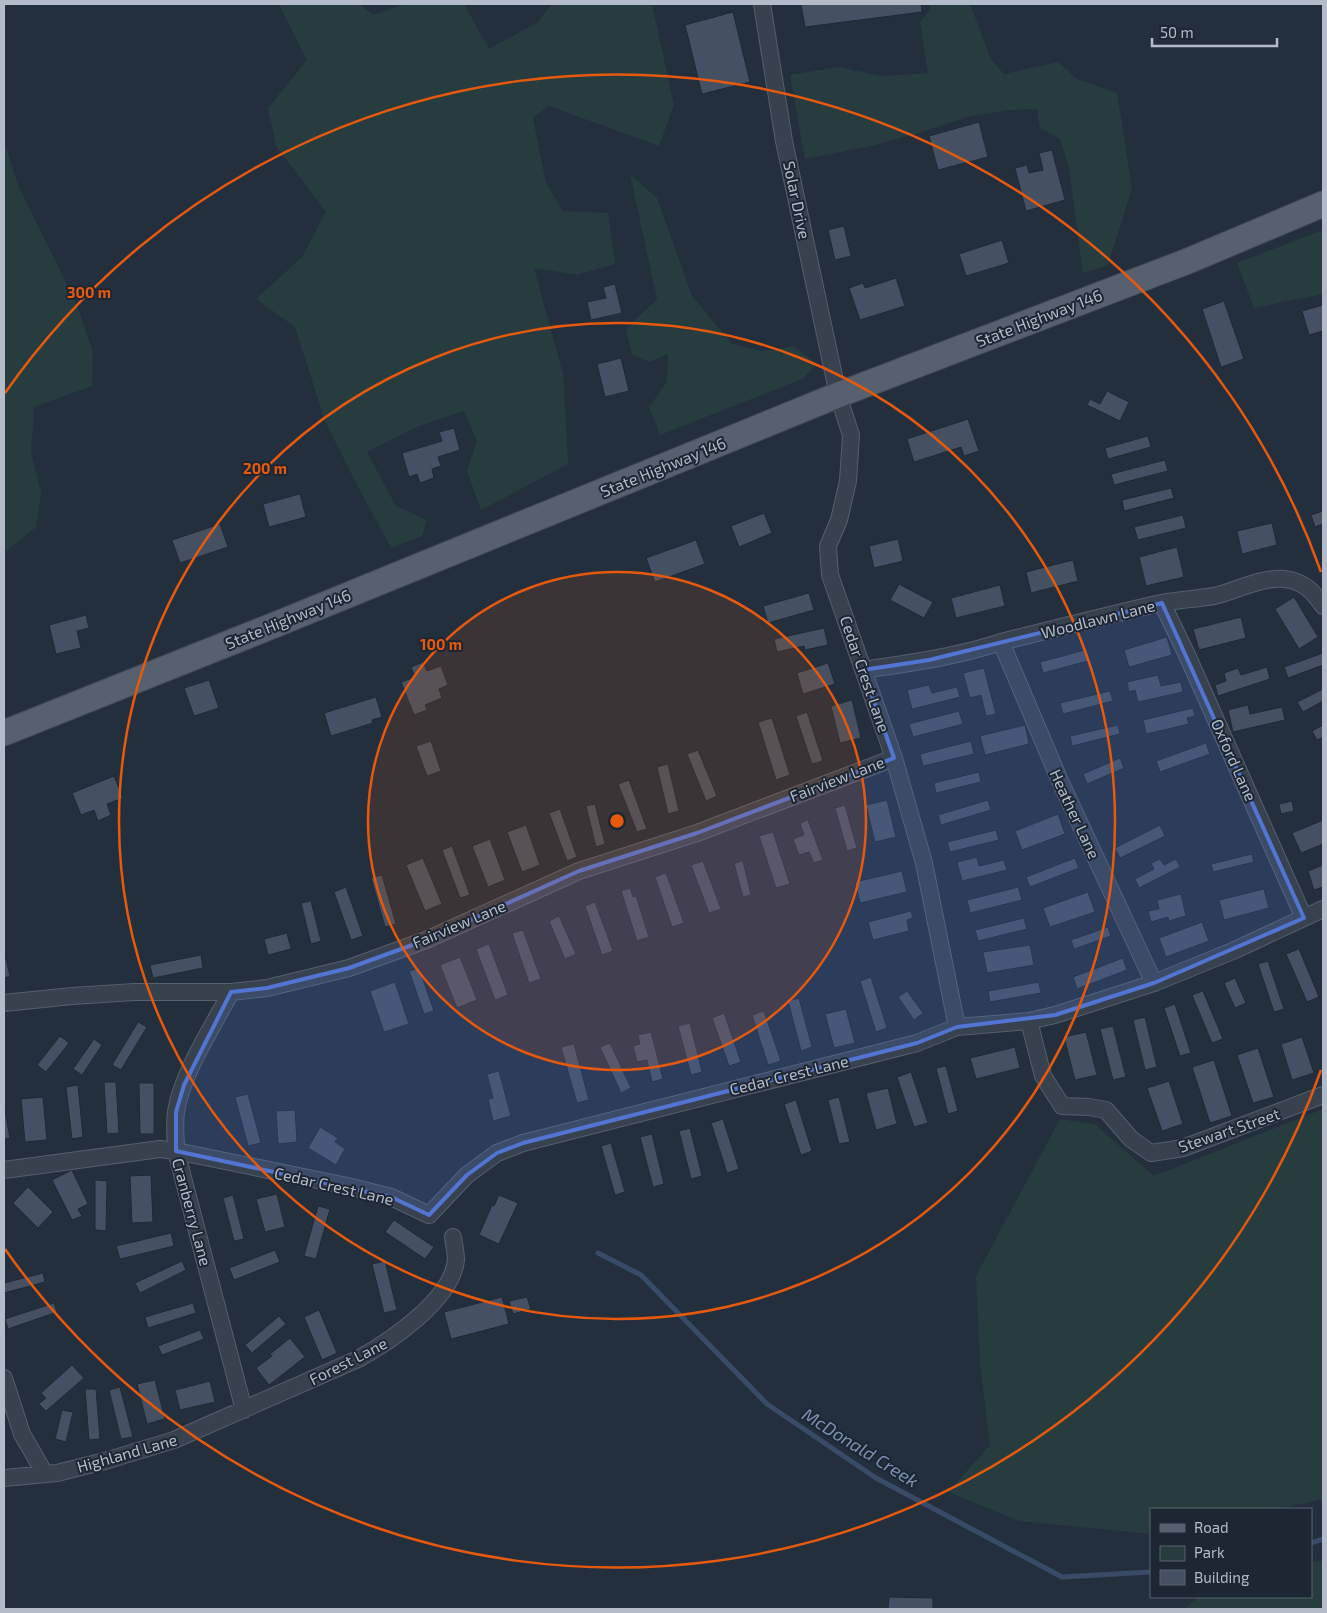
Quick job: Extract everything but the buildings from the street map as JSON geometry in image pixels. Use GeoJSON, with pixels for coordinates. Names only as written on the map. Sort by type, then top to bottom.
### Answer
{"type":"FeatureCollection","features":[{"type":"Feature","properties":{"kind":"main road","name":"State Highway 146"},"geometry":{"type":"LineString","coordinates":[[4,733],[277,624],[838,395],[1188,261],[1323,204]]}},
{"type":"Feature","properties":{"kind":"street","name":"Solar Drive"},"geometry":{"type":"LineString","coordinates":[[762,4],[784,141],[838,395]]}},
{"type":"Feature","properties":{"kind":"street","name":"Cedar Crest Lane"},"geometry":{"type":"LineString","coordinates":[[4,1170],[160,1149],[347,1186],[391,1197],[429,1215],[467,1175],[496,1153],[523,1143],[917,1043],[957,1027],[924,863],[894,758],[830,575],[828,546],[839,520],[848,481],[850,444],[850,435],[838,395]]}},
{"type":"Feature","properties":{"kind":"street","name":"Woodlawn Lane"},"geometry":{"type":"LineString","coordinates":[[863,670],[929,660],[980,649],[1001,642],[1162,603],[1216,595],[1257,582],[1282,579],[1298,582],[1305,585],[1323,606]]}},
{"type":"Feature","properties":{"kind":"street","name":"Oxford Lane"},"geometry":{"type":"LineString","coordinates":[[1162,603],[1304,918]]}},
{"type":"Feature","properties":{"kind":"street","name":"Heather Lane"},"geometry":{"type":"LineString","coordinates":[[1001,642],[1060,781],[1154,983]]}},
{"type":"Feature","properties":{"kind":"street","name":"Fairview Lane"},"geometry":{"type":"LineString","coordinates":[[4,1003],[134,992],[231,992],[267,988],[349,968],[426,940],[579,871],[697,833],[894,758]]}},
{"type":"Feature","properties":{"kind":"street"},"geometry":{"type":"LineString","coordinates":[[957,1027],[1029,1021],[1054,1015],[1154,983],[1235,950],[1323,909]]}},
{"type":"Feature","properties":{"kind":"street","name":"Cranberry Lane"},"geometry":{"type":"LineString","coordinates":[[231,992],[194,1061],[184,1085],[176,1112],[176,1151],[244,1410]]}},
{"type":"Feature","properties":{"kind":"street","name":"Stewart Street"},"geometry":{"type":"LineString","coordinates":[[1029,1021],[1043,1076],[1062,1106],[1106,1110],[1131,1139],[1151,1153],[1183,1148],[1323,1095]]}},
{"type":"Feature","properties":{"kind":"street","name":"Forest Lane"},"geometry":{"type":"LineString","coordinates":[[244,1410],[358,1359],[400,1333],[419,1317],[441,1292],[450,1278],[456,1260],[453,1237]]}},
{"type":"Feature","properties":{"kind":"street"},"geometry":{"type":"LineString","coordinates":[[4,1378],[22,1434],[45,1474]]}},
{"type":"Feature","properties":{"kind":"street","name":"Highland Lane"},"geometry":{"type":"LineString","coordinates":[[4,1478],[56,1473],[105,1461],[174,1440],[244,1410]]}},
{"type":"Feature","properties":{"kind":"highlighted area"},"geometry":{"type":"Polygon","coordinates":[[[1162,603],[1304,918],[1154,983],[1055,1015],[957,1027],[917,1043],[523,1143],[497,1153],[467,1175],[429,1215],[391,1197],[176,1151],[176,1112],[184,1085],[231,992],[267,988],[349,968],[426,940],[579,871],[697,833],[894,758],[863,670],[929,660],[1162,603]]]}},
{"type":"Feature","properties":{"kind":"green space"},"geometry":{"type":"Polygon","coordinates":[[[279,4],[359,4],[373,15],[405,4],[464,4],[489,49],[538,22],[552,4],[652,4],[674,105],[659,146],[549,106],[533,118],[546,183],[563,211],[608,213],[615,264],[577,275],[534,268],[563,374],[568,464],[481,510],[467,471],[477,441],[464,411],[414,428],[367,452],[396,506],[427,520],[422,536],[391,548],[325,421],[295,327],[256,299],[302,257],[326,212],[276,146],[268,108],[307,60],[279,4]]]}},
{"type":"Feature","properties":{"kind":"green space"},"geometry":{"type":"Polygon","coordinates":[[[930,4],[970,4],[991,59],[1004,74],[1058,62],[1077,79],[1117,93],[1132,188],[1108,265],[1083,273],[1069,168],[1060,139],[1040,128],[1037,109],[1011,110],[970,116],[919,133],[867,147],[805,159],[790,75],[838,67],[882,76],[928,73],[920,22],[931,9],[930,4]]]}},
{"type":"Feature","properties":{"kind":"green space"},"geometry":{"type":"Polygon","coordinates":[[[4,140],[18,185],[77,305],[93,352],[92,386],[34,407],[31,452],[41,492],[36,527],[4,553],[4,140]]]}},
{"type":"Feature","properties":{"kind":"green space"},"geometry":{"type":"Polygon","coordinates":[[[630,174],[657,198],[692,296],[732,344],[762,351],[794,346],[817,364],[802,379],[660,435],[649,407],[667,382],[668,354],[650,362],[632,355],[626,329],[657,299],[630,174]]]}},
{"type":"Feature","properties":{"kind":"green space"},"geometry":{"type":"Polygon","coordinates":[[[1323,230],[1323,294],[1254,308],[1237,263],[1323,230]]]}},
{"type":"Feature","properties":{"kind":"green space"},"geometry":{"type":"Polygon","coordinates":[[[1323,1109],[1323,1499],[1283,1508],[1150,1508],[1150,1534],[1019,1521],[948,1492],[990,1445],[980,1364],[976,1276],[1060,1119],[1096,1125],[1154,1176],[1323,1109]]]}},
{"type":"Feature","properties":{"kind":"green space"},"geometry":{"type":"Polygon","coordinates":[[[1323,1561],[1323,1609],[1184,1609],[1197,1598],[1312,1598],[1312,1562],[1323,1561]]]}},
{"type":"Feature","properties":{"kind":"waterway","name":"McDonald Creek"},"geometry":{"type":"LineString","coordinates":[[598,1253],[641,1275],[767,1404],[876,1478],[1062,1577],[1150,1572]]}},
{"type":"Feature","properties":{"kind":"waterway","name":"McDonald Creek"},"geometry":{"type":"LineString","coordinates":[[1312,1543],[1323,1539]]}}]}
